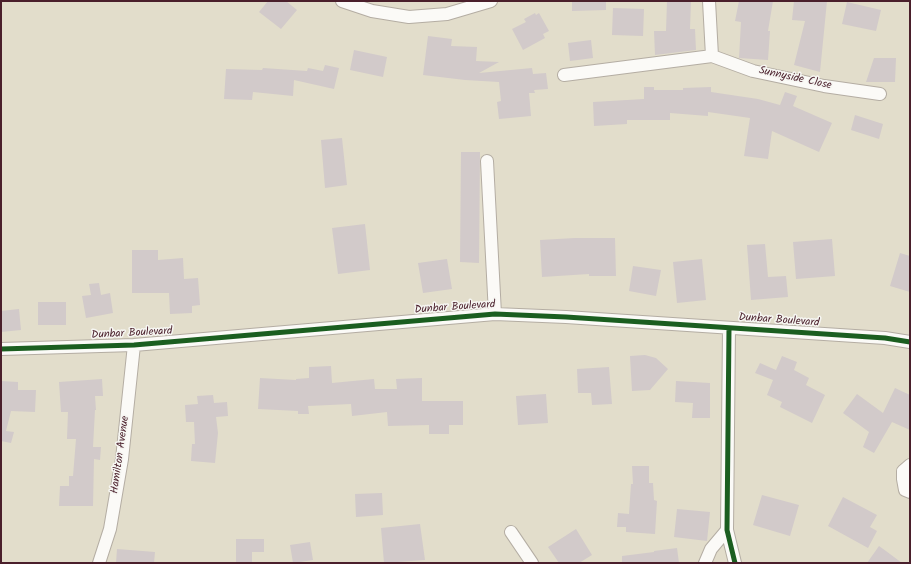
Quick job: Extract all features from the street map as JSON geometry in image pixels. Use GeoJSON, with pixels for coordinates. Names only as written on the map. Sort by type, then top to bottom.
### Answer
{"type":"FeatureCollection","features":[{"type":"Feature","properties":{"kind":"street"},"geometry":{"type":"LineString","coordinates":[[342,1],[372,11],[409,17],[447,14],[491,1]]}},
{"type":"Feature","properties":{"kind":"street"},"geometry":{"type":"LineString","coordinates":[[709,1],[712,56]]}},
{"type":"Feature","properties":{"kind":"street","name":"Sunnyside Close"},"geometry":{"type":"LineString","coordinates":[[564,75],[712,56],[753,71],[824,86],[880,94]]}},
{"type":"Feature","properties":{"kind":"street"},"geometry":{"type":"LineString","coordinates":[[487,161],[495,314]]}},
{"type":"Feature","properties":{"kind":"street","name":"Dunbar Boulevard"},"geometry":{"type":"LineString","coordinates":[[1,349],[134,345],[495,314],[566,317],[885,338],[910,342]]}},
{"type":"Feature","properties":{"kind":"street"},"geometry":{"type":"LineString","coordinates":[[729,328],[728,530],[735,563]]}},
{"type":"Feature","properties":{"kind":"street","name":"Hamilton Avenue"},"geometry":{"type":"LineString","coordinates":[[98,563],[110,529],[122,459],[134,345]]}},
{"type":"Feature","properties":{"kind":"street"},"geometry":{"type":"LineString","coordinates":[[910,464],[903,471],[903,480],[904,490],[910,492]]}},
{"type":"Feature","properties":{"kind":"street"},"geometry":{"type":"LineString","coordinates":[[705,563],[711,549],[728,530]]}},
{"type":"Feature","properties":{"kind":"street"},"geometry":{"type":"LineString","coordinates":[[511,532],[532,563]]}},
{"type":"Feature","properties":{"kind":"building"},"geometry":{"type":"Polygon","coordinates":[[[268,1],[286,1],[297,10],[281,29],[259,12],[268,1]]]}},
{"type":"Feature","properties":{"kind":"building"},"geometry":{"type":"Polygon","coordinates":[[[572,1],[606,1],[606,10],[572,11],[572,1]]]}},
{"type":"Feature","properties":{"kind":"building"},"geometry":{"type":"Polygon","coordinates":[[[667,1],[691,1],[690,29],[695,29],[696,50],[655,55],[654,31],[666,31],[667,1]]]}},
{"type":"Feature","properties":{"kind":"building"},"geometry":{"type":"Polygon","coordinates":[[[739,1],[773,1],[768,31],[770,31],[768,60],[739,58],[741,22],[735,21],[739,1]]]}},
{"type":"Feature","properties":{"kind":"building"},"geometry":{"type":"Polygon","coordinates":[[[794,1],[827,1],[820,72],[794,65],[805,21],[792,20],[794,1]]]}},
{"type":"Feature","properties":{"kind":"building"},"geometry":{"type":"Polygon","coordinates":[[[847,2],[881,10],[876,31],[842,24],[847,2]]]}},
{"type":"Feature","properties":{"kind":"building"},"geometry":{"type":"Polygon","coordinates":[[[613,8],[644,9],[643,36],[612,35],[613,8]]]}},
{"type":"Feature","properties":{"kind":"building"},"geometry":{"type":"Polygon","coordinates":[[[535,13],[536,15],[539,13],[549,31],[543,34],[545,38],[523,50],[512,29],[526,22],[524,19],[535,13]]]}},
{"type":"Feature","properties":{"kind":"building"},"geometry":{"type":"Polygon","coordinates":[[[428,36],[452,39],[451,46],[477,47],[476,61],[499,62],[479,73],[532,68],[533,74],[546,73],[548,89],[534,90],[535,93],[529,93],[531,116],[499,119],[497,102],[501,101],[499,82],[423,75],[428,36]]]}},
{"type":"Feature","properties":{"kind":"building"},"geometry":{"type":"Polygon","coordinates":[[[591,40],[593,58],[570,61],[568,43],[591,40]]]}},
{"type":"Feature","properties":{"kind":"building"},"geometry":{"type":"Polygon","coordinates":[[[354,50],[387,57],[383,77],[350,70],[354,50]]]}},
{"type":"Feature","properties":{"kind":"building"},"geometry":{"type":"Polygon","coordinates":[[[874,58],[896,58],[895,82],[866,82],[874,58]]]}},
{"type":"Feature","properties":{"kind":"building"},"geometry":{"type":"Polygon","coordinates":[[[325,65],[339,68],[334,89],[294,80],[293,96],[253,92],[252,100],[224,99],[226,69],[262,70],[263,68],[307,71],[308,68],[323,71],[325,65]]]}},
{"type":"Feature","properties":{"kind":"building"},"geometry":{"type":"Polygon","coordinates":[[[644,87],[654,87],[654,90],[683,90],[683,88],[711,87],[711,92],[758,99],[780,105],[785,92],[797,96],[793,106],[832,123],[819,152],[772,131],[768,159],[744,156],[750,118],[708,112],[708,116],[670,113],[670,120],[627,120],[627,124],[594,126],[593,102],[644,99],[644,87]]]}},
{"type":"Feature","properties":{"kind":"building"},"geometry":{"type":"Polygon","coordinates":[[[855,115],[883,124],[879,139],[851,130],[855,115]]]}},
{"type":"Feature","properties":{"kind":"building"},"geometry":{"type":"Polygon","coordinates":[[[342,138],[347,185],[325,188],[321,140],[342,138]]]}},
{"type":"Feature","properties":{"kind":"building"},"geometry":{"type":"Polygon","coordinates":[[[461,152],[480,152],[479,263],[460,262],[461,152]]]}},
{"type":"Feature","properties":{"kind":"building"},"geometry":{"type":"Polygon","coordinates":[[[365,224],[370,270],[338,274],[332,228],[365,224]]]}},
{"type":"Feature","properties":{"kind":"building"},"geometry":{"type":"Polygon","coordinates":[[[615,238],[616,276],[589,276],[589,274],[542,277],[540,240],[615,238]]]}},
{"type":"Feature","properties":{"kind":"building"},"geometry":{"type":"Polygon","coordinates":[[[832,239],[835,276],[796,279],[793,242],[832,239]]]}},
{"type":"Feature","properties":{"kind":"building"},"geometry":{"type":"Polygon","coordinates":[[[765,244],[768,277],[786,276],[788,297],[751,300],[747,245],[765,244]]]}},
{"type":"Feature","properties":{"kind":"building"},"geometry":{"type":"Polygon","coordinates":[[[132,250],[158,250],[158,260],[183,258],[184,279],[198,278],[200,305],[192,306],[192,313],[170,314],[169,293],[132,293],[132,250]]]}},
{"type":"Feature","properties":{"kind":"building"},"geometry":{"type":"Polygon","coordinates":[[[900,253],[910,256],[910,292],[890,286],[900,253]]]}},
{"type":"Feature","properties":{"kind":"building"},"geometry":{"type":"Polygon","coordinates":[[[447,259],[452,289],[423,293],[418,263],[447,259]]]}},
{"type":"Feature","properties":{"kind":"building"},"geometry":{"type":"Polygon","coordinates":[[[702,259],[706,300],[677,303],[673,262],[702,259]]]}},
{"type":"Feature","properties":{"kind":"building"},"geometry":{"type":"Polygon","coordinates":[[[633,266],[661,270],[656,296],[629,291],[633,266]]]}},
{"type":"Feature","properties":{"kind":"building"},"geometry":{"type":"Polygon","coordinates":[[[99,283],[101,295],[110,293],[113,313],[86,318],[82,296],[91,295],[89,284],[99,283]]]}},
{"type":"Feature","properties":{"kind":"building"},"geometry":{"type":"Polygon","coordinates":[[[38,302],[66,302],[66,325],[38,325],[38,302]]]}},
{"type":"Feature","properties":{"kind":"building"},"geometry":{"type":"Polygon","coordinates":[[[19,309],[21,330],[1,332],[1,311],[19,309]]]}},
{"type":"Feature","properties":{"kind":"building"},"geometry":{"type":"Polygon","coordinates":[[[645,355],[656,358],[668,369],[650,390],[632,391],[630,356],[645,355]]]}},
{"type":"Feature","properties":{"kind":"building"},"geometry":{"type":"Polygon","coordinates":[[[782,356],[797,362],[794,370],[809,378],[806,385],[825,395],[812,423],[780,407],[782,402],[767,395],[773,380],[755,373],[760,363],[776,370],[782,356]]]}},
{"type":"Feature","properties":{"kind":"building"},"geometry":{"type":"Polygon","coordinates":[[[331,366],[332,383],[374,379],[375,389],[397,389],[396,379],[422,378],[422,401],[463,401],[463,425],[449,425],[449,434],[429,434],[429,425],[388,426],[387,412],[352,416],[351,404],[308,406],[309,414],[298,414],[298,411],[258,409],[260,378],[296,380],[309,378],[309,367],[331,366]]]}},
{"type":"Feature","properties":{"kind":"building"},"geometry":{"type":"Polygon","coordinates":[[[609,367],[612,404],[592,405],[591,393],[578,393],[577,369],[609,367]]]}},
{"type":"Feature","properties":{"kind":"building"},"geometry":{"type":"Polygon","coordinates":[[[102,379],[103,396],[95,396],[96,410],[93,447],[101,447],[100,460],[94,459],[93,506],[59,506],[60,486],[69,486],[69,476],[73,476],[76,439],[67,439],[68,412],[61,412],[59,382],[102,379]]]}},
{"type":"Feature","properties":{"kind":"building"},"geometry":{"type":"Polygon","coordinates":[[[1,381],[18,382],[18,390],[36,390],[35,412],[11,411],[6,431],[14,432],[11,443],[1,441],[1,381]]]}},
{"type":"Feature","properties":{"kind":"building"},"geometry":{"type":"Polygon","coordinates":[[[676,381],[710,383],[710,418],[692,418],[693,403],[675,402],[676,381]]]}},
{"type":"Feature","properties":{"kind":"building"},"geometry":{"type":"Polygon","coordinates":[[[895,388],[910,395],[910,430],[892,422],[874,453],[863,447],[869,432],[843,413],[857,394],[883,413],[895,388]]]}},
{"type":"Feature","properties":{"kind":"building"},"geometry":{"type":"Polygon","coordinates":[[[546,394],[548,423],[518,425],[516,396],[546,394]]]}},
{"type":"Feature","properties":{"kind":"building"},"geometry":{"type":"Polygon","coordinates":[[[213,395],[214,403],[227,402],[228,416],[216,417],[218,433],[215,463],[191,461],[192,444],[195,444],[194,422],[186,422],[185,405],[198,404],[197,396],[213,395]]]}},
{"type":"Feature","properties":{"kind":"building"},"geometry":{"type":"Polygon","coordinates":[[[632,466],[649,466],[649,483],[653,483],[654,500],[657,501],[655,534],[626,532],[626,527],[617,527],[618,513],[629,514],[631,484],[633,484],[632,466]]]}},
{"type":"Feature","properties":{"kind":"building"},"geometry":{"type":"Polygon","coordinates":[[[382,493],[383,515],[356,517],[355,494],[382,493]]]}},
{"type":"Feature","properties":{"kind":"building"},"geometry":{"type":"Polygon","coordinates":[[[762,495],[799,505],[790,536],[753,525],[762,495]]]}},
{"type":"Feature","properties":{"kind":"building"},"geometry":{"type":"Polygon","coordinates":[[[843,497],[877,515],[870,527],[877,531],[868,548],[828,526],[843,497]]]}},
{"type":"Feature","properties":{"kind":"building"},"geometry":{"type":"Polygon","coordinates":[[[677,509],[710,512],[707,541],[674,537],[677,509]]]}},
{"type":"Feature","properties":{"kind":"building"},"geometry":{"type":"Polygon","coordinates":[[[420,524],[425,560],[384,563],[381,528],[420,524]]]}},
{"type":"Feature","properties":{"kind":"building"},"geometry":{"type":"Polygon","coordinates":[[[576,529],[592,555],[579,563],[559,563],[548,547],[576,529]]]}},
{"type":"Feature","properties":{"kind":"building"},"geometry":{"type":"Polygon","coordinates":[[[236,539],[264,539],[264,552],[252,552],[252,562],[236,562],[236,539]]]}},
{"type":"Feature","properties":{"kind":"building"},"geometry":{"type":"Polygon","coordinates":[[[310,542],[313,560],[293,563],[290,545],[310,542]]]}},
{"type":"Feature","properties":{"kind":"building"},"geometry":{"type":"Polygon","coordinates":[[[879,546],[886,551],[902,563],[867,563],[879,546]]]}},
{"type":"Feature","properties":{"kind":"building"},"geometry":{"type":"Polygon","coordinates":[[[677,548],[679,563],[622,563],[622,556],[677,548]]]}},
{"type":"Feature","properties":{"kind":"building"},"geometry":{"type":"Polygon","coordinates":[[[117,549],[155,552],[154,563],[116,563],[117,549]]]}},
{"type":"Feature","properties":{"kind":"cycle path"},"geometry":{"type":"LineString","coordinates":[[1,349],[134,345],[495,314],[566,317],[885,338],[910,342]]}},
{"type":"Feature","properties":{"kind":"cycle path"},"geometry":{"type":"LineString","coordinates":[[729,328],[727,530],[735,563]]}}]}
